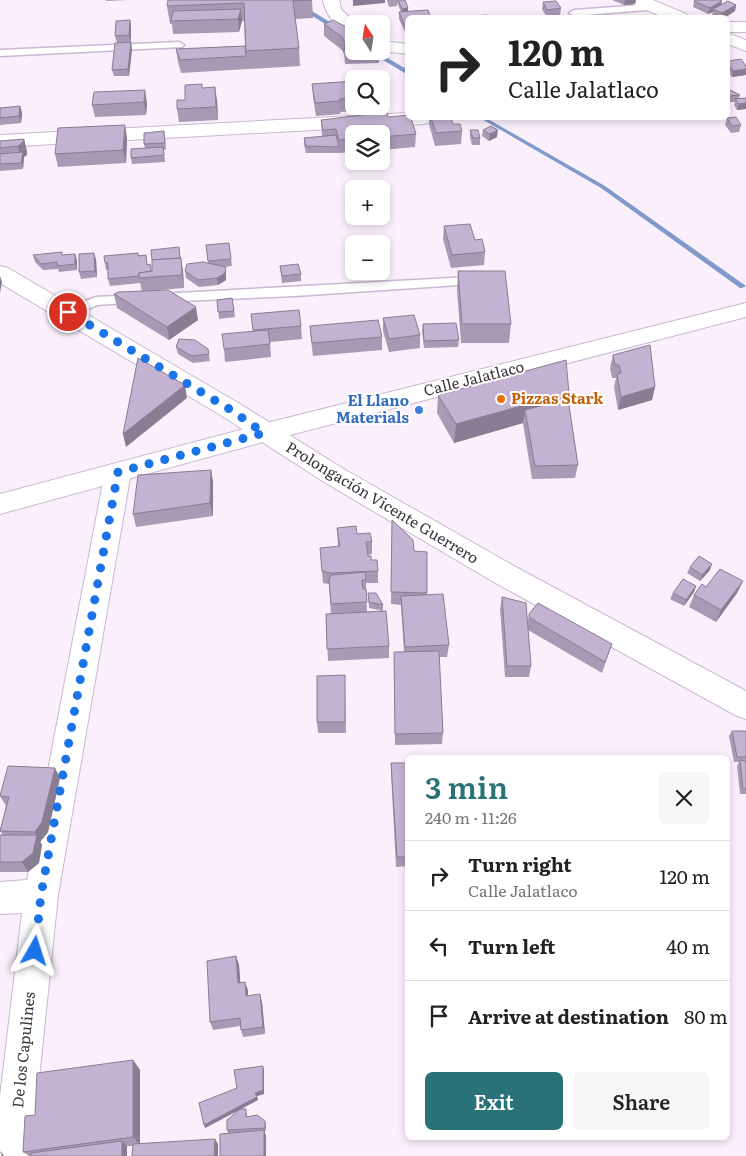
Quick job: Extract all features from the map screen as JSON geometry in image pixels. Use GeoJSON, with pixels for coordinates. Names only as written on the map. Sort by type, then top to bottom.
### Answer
{"type":"FeatureCollection","features":[{"type":"Feature","properties":{"kind":"street"},"geometry":{"type":"LineString","coordinates":[[330,0],[333,10],[345,23]]}},
{"type":"Feature","properties":{"kind":"street"},"geometry":{"type":"LineString","coordinates":[[639,0],[673,15]]}},
{"type":"Feature","properties":{"kind":"street"},"geometry":{"type":"LineString","coordinates":[[730,27],[746,26]]}},
{"type":"Feature","properties":{"kind":"street"},"geometry":{"type":"LineString","coordinates":[[730,39],[746,46]]}},
{"type":"Feature","properties":{"kind":"street"},"geometry":{"type":"LineString","coordinates":[[390,48],[405,49]]}},
{"type":"Feature","properties":{"kind":"street"},"geometry":{"type":"LineString","coordinates":[[0,141],[405,119]]}},
{"type":"Feature","properties":{"kind":"street","name":"Prolongación Vicente Guerrero"},"geometry":{"type":"LineString","coordinates":[[0,273],[231,410],[264,433],[502,573],[746,706]]}},
{"type":"Feature","properties":{"kind":"street","name":"Calle Jalatlaco"},"geometry":{"type":"LineString","coordinates":[[0,504],[264,433],[746,310]]}},
{"type":"Feature","properties":{"kind":"street","name":"De los Capulines"},"geometry":{"type":"LineString","coordinates":[[12,1156],[41,895],[118,472]]}},
{"type":"Feature","properties":{"kind":"street"},"geometry":{"type":"LineString","coordinates":[[0,898],[41,895]]}},
{"type":"Feature","properties":{"kind":"lane"},"geometry":{"type":"LineString","coordinates":[[574,13],[655,7]]}},
{"type":"Feature","properties":{"kind":"lane"},"geometry":{"type":"LineString","coordinates":[[0,53],[178,45]]}},
{"type":"Feature","properties":{"kind":"lane"},"geometry":{"type":"LineString","coordinates":[[68,312],[96,301],[295,292],[470,280]]}},
{"type":"Feature","properties":{"kind":"building"},"geometry":{"type":"Polygon","coordinates":[[[168,0],[312,0],[293,1],[299,48],[246,51],[244,3],[167,6],[168,0]]]}},
{"type":"Feature","properties":{"kind":"building"},"geometry":{"type":"Polygon","coordinates":[[[398,0],[405,0],[408,8],[402,9],[398,0]]]}},
{"type":"Feature","properties":{"kind":"building"},"geometry":{"type":"Polygon","coordinates":[[[695,0],[721,0],[722,1],[710,8],[695,0]]]}},
{"type":"Feature","properties":{"kind":"building"},"geometry":{"type":"Polygon","coordinates":[[[556,1],[561,8],[547,10],[543,2],[556,1]]]}},
{"type":"Feature","properties":{"kind":"building"},"geometry":{"type":"Polygon","coordinates":[[[728,1],[736,5],[722,13],[713,9],[728,1]]]}},
{"type":"Feature","properties":{"kind":"building"},"geometry":{"type":"Polygon","coordinates":[[[241,9],[238,19],[171,21],[173,11],[241,9]]]}},
{"type":"Feature","properties":{"kind":"building"},"geometry":{"type":"Polygon","coordinates":[[[428,10],[430,15],[405,15],[405,26],[399,12],[428,10]]]}},
{"type":"Feature","properties":{"kind":"building"},"geometry":{"type":"Polygon","coordinates":[[[130,20],[129,35],[115,36],[116,21],[130,20]]]}},
{"type":"Feature","properties":{"kind":"building"},"geometry":{"type":"Polygon","coordinates":[[[333,20],[345,26],[345,43],[342,37],[324,24],[333,20]]]}},
{"type":"Feature","properties":{"kind":"building"},"geometry":{"type":"Polygon","coordinates":[[[131,42],[128,69],[112,70],[115,43],[131,42]]]}},
{"type":"Feature","properties":{"kind":"building"},"geometry":{"type":"Polygon","coordinates":[[[245,46],[246,56],[180,60],[176,49],[245,46]]]}},
{"type":"Feature","properties":{"kind":"building"},"geometry":{"type":"Polygon","coordinates":[[[741,59],[746,69],[733,71],[730,66],[730,61],[741,59]]]}},
{"type":"Feature","properties":{"kind":"building"},"geometry":{"type":"Polygon","coordinates":[[[345,82],[345,99],[340,99],[340,101],[315,103],[312,84],[345,82]]]}},
{"type":"Feature","properties":{"kind":"building"},"geometry":{"type":"Polygon","coordinates":[[[202,84],[202,88],[215,87],[216,107],[177,109],[177,100],[185,100],[185,85],[202,84]]]}},
{"type":"Feature","properties":{"kind":"building"},"geometry":{"type":"Polygon","coordinates":[[[145,90],[144,102],[92,105],[94,92],[145,90]]]}},
{"type":"Feature","properties":{"kind":"building"},"geometry":{"type":"Polygon","coordinates":[[[730,90],[740,95],[730,96],[730,90]]]}},
{"type":"Feature","properties":{"kind":"building"},"geometry":{"type":"Polygon","coordinates":[[[746,98],[746,103],[739,104],[735,99],[746,98]]]}},
{"type":"Feature","properties":{"kind":"building"},"geometry":{"type":"Polygon","coordinates":[[[20,106],[19,116],[0,118],[0,108],[20,106]]]}},
{"type":"Feature","properties":{"kind":"building"},"geometry":{"type":"Polygon","coordinates":[[[362,115],[388,115],[388,117],[405,115],[405,120],[412,120],[416,134],[390,136],[390,125],[345,125],[345,140],[339,140],[336,129],[323,130],[321,120],[362,115]]]}},
{"type":"Feature","properties":{"kind":"building"},"geometry":{"type":"Polygon","coordinates":[[[736,117],[741,125],[732,126],[728,120],[730,118],[736,117]]]}},
{"type":"Feature","properties":{"kind":"building"},"geometry":{"type":"Polygon","coordinates":[[[432,120],[452,120],[453,124],[460,124],[462,131],[436,133],[432,120]]]}},
{"type":"Feature","properties":{"kind":"building"},"geometry":{"type":"Polygon","coordinates":[[[125,125],[123,150],[55,154],[58,128],[125,125]]]}},
{"type":"Feature","properties":{"kind":"building"},"geometry":{"type":"Polygon","coordinates":[[[491,126],[498,130],[490,134],[483,130],[491,126]]]}},
{"type":"Feature","properties":{"kind":"building"},"geometry":{"type":"Polygon","coordinates":[[[470,130],[478,130],[480,138],[473,138],[470,130]]]}},
{"type":"Feature","properties":{"kind":"building"},"geometry":{"type":"Polygon","coordinates":[[[164,131],[165,143],[144,144],[144,133],[164,131]]]}},
{"type":"Feature","properties":{"kind":"building"},"geometry":{"type":"Polygon","coordinates":[[[336,135],[339,147],[306,146],[304,138],[336,135]]]}},
{"type":"Feature","properties":{"kind":"building"},"geometry":{"type":"Polygon","coordinates":[[[24,139],[18,146],[0,148],[0,141],[24,139]]]}},
{"type":"Feature","properties":{"kind":"building"},"geometry":{"type":"Polygon","coordinates":[[[163,147],[164,155],[131,158],[131,149],[163,147]]]}},
{"type":"Feature","properties":{"kind":"building"},"geometry":{"type":"Polygon","coordinates":[[[23,152],[21,163],[0,164],[0,154],[23,152]]]}},
{"type":"Feature","properties":{"kind":"building"},"geometry":{"type":"Polygon","coordinates":[[[470,224],[475,240],[482,239],[485,252],[452,255],[444,226],[470,224]]]}},
{"type":"Feature","properties":{"kind":"building"},"geometry":{"type":"Polygon","coordinates":[[[229,243],[231,259],[208,261],[206,245],[229,243]]]}},
{"type":"Feature","properties":{"kind":"building"},"geometry":{"type":"Polygon","coordinates":[[[179,247],[180,258],[152,260],[151,250],[179,247]]]}},
{"type":"Feature","properties":{"kind":"building"},"geometry":{"type":"Polygon","coordinates":[[[62,252],[62,255],[75,254],[75,264],[57,266],[57,262],[41,264],[33,255],[62,252]]]}},
{"type":"Feature","properties":{"kind":"building"},"geometry":{"type":"Polygon","coordinates":[[[94,253],[95,271],[79,272],[79,254],[94,253]]]}},
{"type":"Feature","properties":{"kind":"building"},"geometry":{"type":"Polygon","coordinates":[[[138,253],[138,256],[146,255],[147,265],[150,264],[151,271],[139,273],[139,276],[108,279],[108,263],[105,263],[104,256],[138,253]]]}},
{"type":"Feature","properties":{"kind":"building"},"geometry":{"type":"Polygon","coordinates":[[[181,258],[182,275],[139,278],[139,273],[152,271],[152,260],[181,258]]]}},
{"type":"Feature","properties":{"kind":"building"},"geometry":{"type":"Polygon","coordinates":[[[203,262],[226,267],[225,273],[217,278],[198,280],[185,271],[187,264],[203,262]]]}},
{"type":"Feature","properties":{"kind":"building"},"geometry":{"type":"Polygon","coordinates":[[[298,264],[301,274],[282,276],[280,266],[298,264]]]}},
{"type":"Feature","properties":{"kind":"building"},"geometry":{"type":"Polygon","coordinates":[[[458,271],[505,271],[511,324],[462,324],[458,271]]]}},
{"type":"Feature","properties":{"kind":"building"},"geometry":{"type":"Polygon","coordinates":[[[168,290],[196,307],[167,327],[114,294],[118,292],[168,290]]]}},
{"type":"Feature","properties":{"kind":"building"},"geometry":{"type":"Polygon","coordinates":[[[232,298],[234,311],[218,312],[217,300],[232,298]]]}},
{"type":"Feature","properties":{"kind":"building"},"geometry":{"type":"Polygon","coordinates":[[[299,310],[301,326],[253,330],[251,314],[299,310]]]}},
{"type":"Feature","properties":{"kind":"building"},"geometry":{"type":"Polygon","coordinates":[[[414,315],[420,335],[389,339],[383,318],[414,315]]]}},
{"type":"Feature","properties":{"kind":"building"},"geometry":{"type":"Polygon","coordinates":[[[378,320],[382,337],[312,343],[310,326],[378,320]]]}},
{"type":"Feature","properties":{"kind":"building"},"geometry":{"type":"Polygon","coordinates":[[[456,323],[459,340],[424,341],[423,324],[456,323]]]}},
{"type":"Feature","properties":{"kind":"building"},"geometry":{"type":"Polygon","coordinates":[[[268,330],[270,344],[224,349],[222,334],[268,330]]]}},
{"type":"Feature","properties":{"kind":"building"},"geometry":{"type":"Polygon","coordinates":[[[179,339],[195,340],[208,349],[209,354],[192,356],[176,347],[179,339]]]}},
{"type":"Feature","properties":{"kind":"building"},"geometry":{"type":"Polygon","coordinates":[[[650,345],[655,387],[621,397],[617,374],[621,373],[619,365],[615,365],[613,355],[650,345]]]}},
{"type":"Feature","properties":{"kind":"building"},"geometry":{"type":"Polygon","coordinates":[[[138,358],[185,385],[123,434],[138,358]]]}},
{"type":"Feature","properties":{"kind":"building"},"geometry":{"type":"Polygon","coordinates":[[[566,360],[569,393],[456,424],[438,395],[566,360]]]}},
{"type":"Feature","properties":{"kind":"building"},"geometry":{"type":"Polygon","coordinates":[[[568,399],[578,465],[535,466],[525,410],[568,399]]]}},
{"type":"Feature","properties":{"kind":"building"},"geometry":{"type":"Polygon","coordinates":[[[211,470],[210,503],[133,514],[138,475],[211,470]]]}},
{"type":"Feature","properties":{"kind":"building"},"geometry":{"type":"Polygon","coordinates":[[[392,520],[413,540],[414,551],[427,552],[427,593],[391,592],[392,520]]]}},
{"type":"Feature","properties":{"kind":"building"},"geometry":{"type":"Polygon","coordinates":[[[356,526],[357,534],[370,533],[372,542],[366,542],[368,556],[371,556],[371,560],[377,560],[378,571],[330,573],[322,571],[320,548],[340,546],[337,528],[356,526]]]}},
{"type":"Feature","properties":{"kind":"building"},"geometry":{"type":"Polygon","coordinates":[[[699,556],[712,564],[702,575],[690,567],[699,556]]]}},
{"type":"Feature","properties":{"kind":"building"},"geometry":{"type":"Polygon","coordinates":[[[720,569],[743,581],[721,610],[694,595],[702,584],[706,587],[720,569]]]}},
{"type":"Feature","properties":{"kind":"building"},"geometry":{"type":"Polygon","coordinates":[[[365,572],[366,580],[362,580],[363,589],[366,589],[367,602],[331,604],[329,580],[331,575],[365,572]]]}},
{"type":"Feature","properties":{"kind":"building"},"geometry":{"type":"Polygon","coordinates":[[[683,579],[696,586],[686,600],[673,593],[683,579]]]}},
{"type":"Feature","properties":{"kind":"building"},"geometry":{"type":"Polygon","coordinates":[[[368,593],[376,593],[383,605],[369,602],[368,593]]]}},
{"type":"Feature","properties":{"kind":"building"},"geometry":{"type":"Polygon","coordinates":[[[443,594],[449,645],[405,647],[401,596],[443,594]]]}},
{"type":"Feature","properties":{"kind":"building"},"geometry":{"type":"Polygon","coordinates":[[[502,597],[526,603],[531,666],[507,666],[502,597]]]}},
{"type":"Feature","properties":{"kind":"building"},"geometry":{"type":"Polygon","coordinates":[[[538,603],[612,644],[605,662],[530,618],[529,614],[538,603]]]}},
{"type":"Feature","properties":{"kind":"building"},"geometry":{"type":"Polygon","coordinates":[[[386,611],[389,646],[327,649],[326,614],[386,611]]]}},
{"type":"Feature","properties":{"kind":"building"},"geometry":{"type":"Polygon","coordinates":[[[439,651],[443,733],[395,734],[394,652],[439,651]]]}},
{"type":"Feature","properties":{"kind":"building"},"geometry":{"type":"Polygon","coordinates":[[[345,675],[345,722],[317,722],[317,676],[345,675]]]}},
{"type":"Feature","properties":{"kind":"building"},"geometry":{"type":"Polygon","coordinates":[[[732,731],[746,731],[746,757],[737,757],[732,731]]]}},
{"type":"Feature","properties":{"kind":"building"},"geometry":{"type":"Polygon","coordinates":[[[740,760],[746,761],[746,789],[743,789],[740,760]]]}},
{"type":"Feature","properties":{"kind":"building"},"geometry":{"type":"Polygon","coordinates":[[[391,763],[405,763],[405,857],[397,857],[391,763]]]}},
{"type":"Feature","properties":{"kind":"building"},"geometry":{"type":"Polygon","coordinates":[[[8,766],[55,768],[42,822],[35,832],[0,831],[9,797],[0,796],[8,766]]]}},
{"type":"Feature","properties":{"kind":"building"},"geometry":{"type":"Polygon","coordinates":[[[0,835],[37,835],[33,853],[22,862],[0,862],[0,835]]]}},
{"type":"Feature","properties":{"kind":"building"},"geometry":{"type":"Polygon","coordinates":[[[236,956],[238,983],[245,982],[246,996],[260,994],[263,1027],[241,1030],[240,1018],[210,1022],[207,961],[236,956]]]}},
{"type":"Feature","properties":{"kind":"building"},"geometry":{"type":"Polygon","coordinates":[[[133,1060],[133,1137],[23,1152],[25,1116],[35,1115],[37,1073],[133,1060]]]}},
{"type":"Feature","properties":{"kind":"building"},"geometry":{"type":"Polygon","coordinates":[[[263,1066],[263,1090],[255,1093],[257,1097],[204,1125],[199,1103],[237,1088],[234,1070],[263,1066]]]}},
{"type":"Feature","properties":{"kind":"building"},"geometry":{"type":"Polygon","coordinates":[[[240,1109],[246,1109],[246,1117],[257,1115],[265,1121],[265,1128],[227,1130],[227,1120],[240,1109]]]}},
{"type":"Feature","properties":{"kind":"building"},"geometry":{"type":"Polygon","coordinates":[[[264,1130],[264,1156],[220,1156],[220,1134],[264,1130]]]}},
{"type":"Feature","properties":{"kind":"building"},"geometry":{"type":"Polygon","coordinates":[[[215,1139],[214,1156],[132,1156],[133,1144],[215,1139]]]}},
{"type":"Feature","properties":{"kind":"building"},"geometry":{"type":"Polygon","coordinates":[[[122,1141],[122,1156],[31,1156],[31,1153],[122,1141]]]}},
{"type":"Feature","properties":{"kind":"waterway"},"geometry":{"type":"LineString","coordinates":[[290,0],[345,34]]}},
{"type":"Feature","properties":{"kind":"waterway"},"geometry":{"type":"LineString","coordinates":[[386,60],[405,71]]}},
{"type":"Feature","properties":{"kind":"waterway"},"geometry":{"type":"LineString","coordinates":[[486,120],[603,187],[742,286]]}},
{"type":"Feature","properties":{"kind":"place","name":"Pizzas Stark"},"geometry":{"type":"Point","coordinates":[501,399]}},
{"type":"Feature","properties":{"kind":"place","name":"El Llano Materials"},"geometry":{"type":"Point","coordinates":[419,410]}},
{"type":"Feature","properties":{"kind":"route"},"geometry":{"type":"LineString","coordinates":[[35,951],[41,895],[118,472],[264,433],[231,410],[68,312]]}}]}
